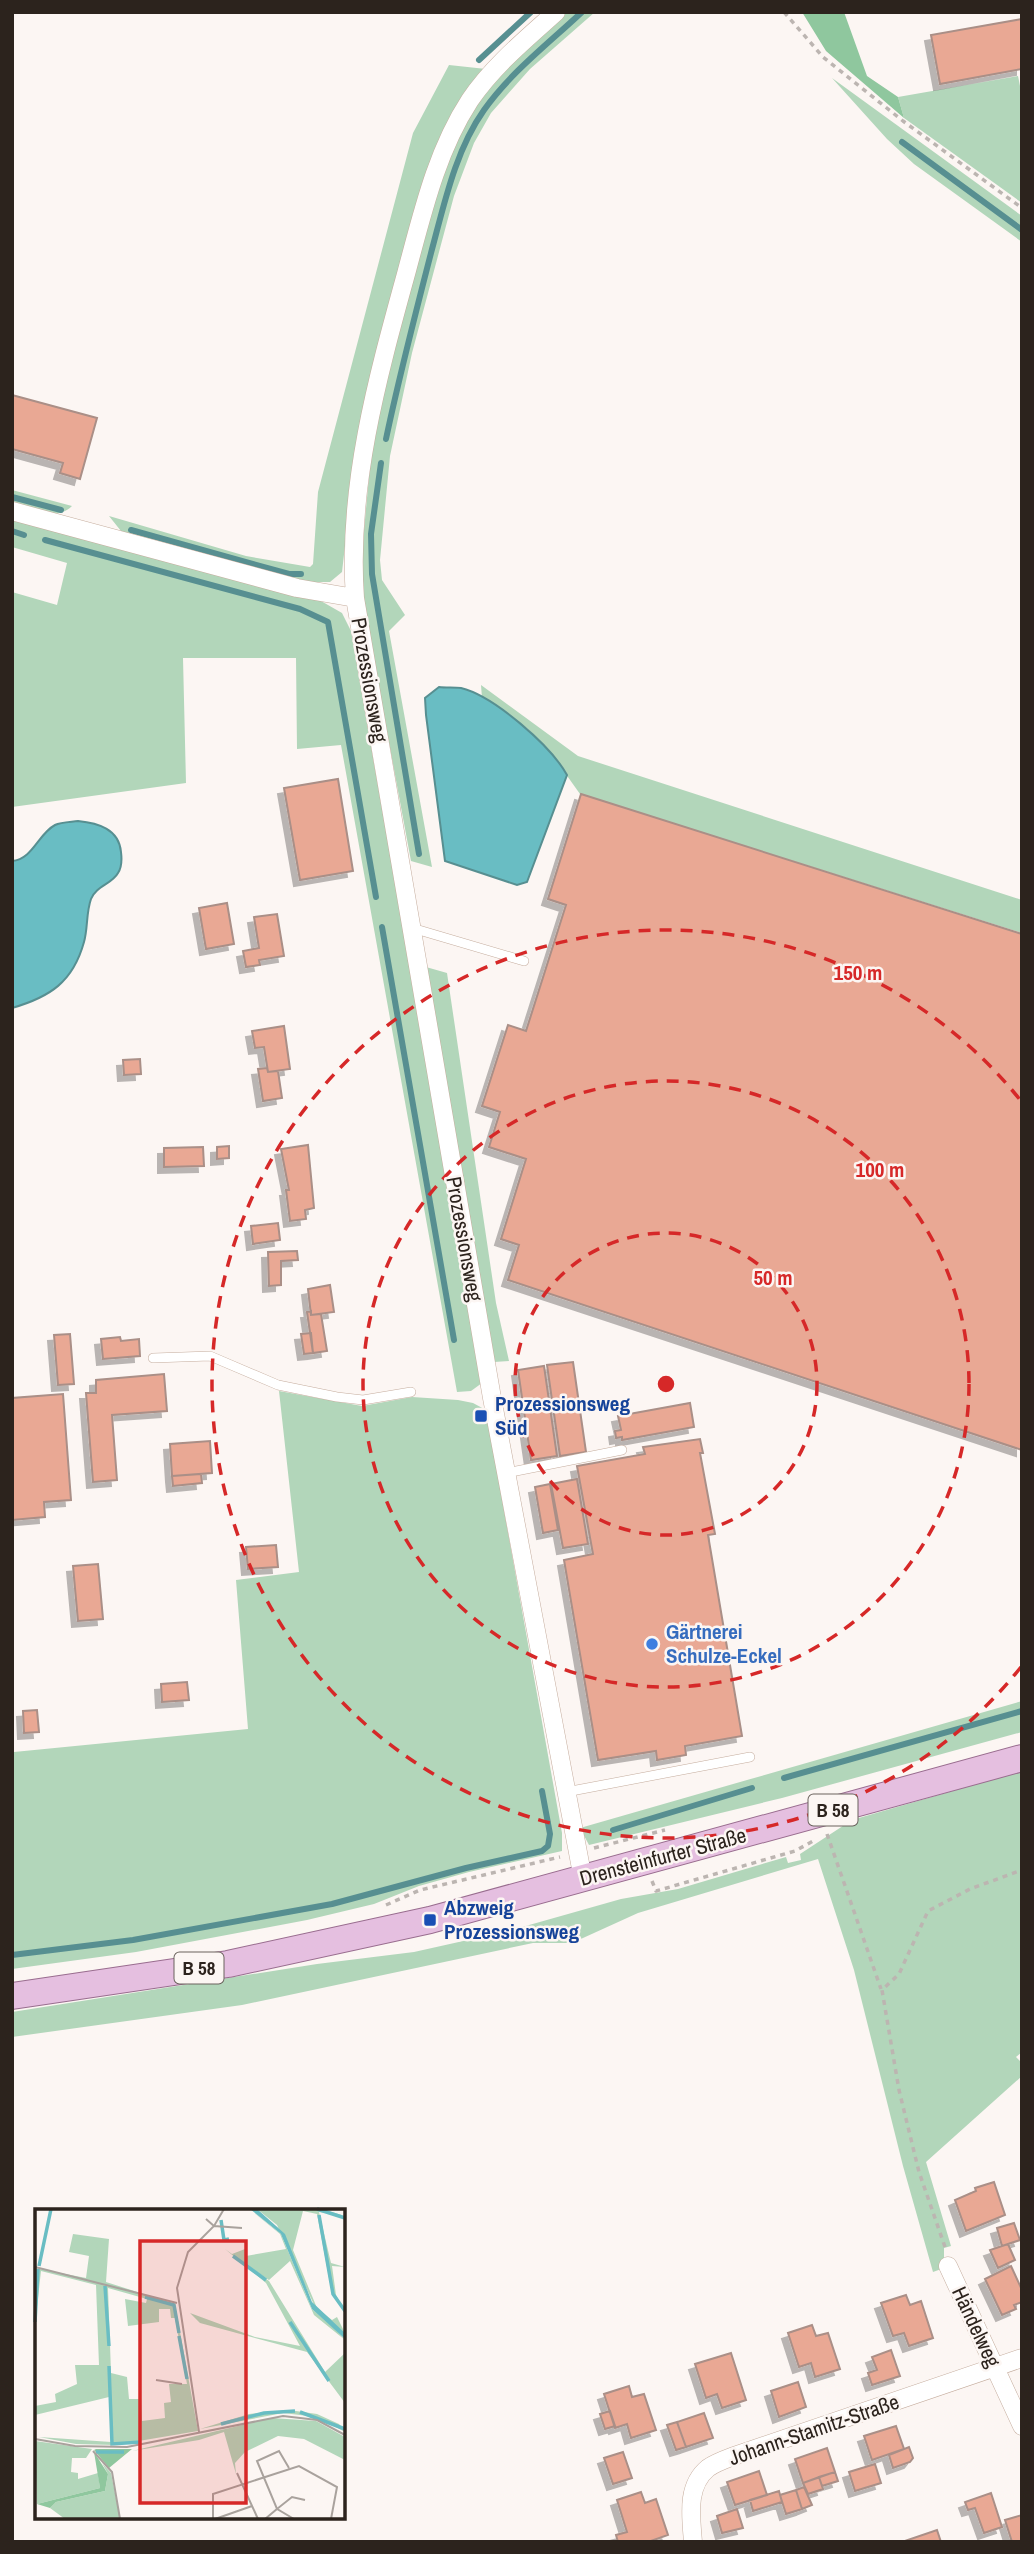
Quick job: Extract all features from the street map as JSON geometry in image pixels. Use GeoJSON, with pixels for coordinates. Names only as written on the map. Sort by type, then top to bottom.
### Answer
{"type":"FeatureCollection","features":[{"type":"Feature","properties":{"kind":"main road","name":"Drensteinfurter Straße"},"geometry":{"type":"LineString","coordinates":[[12,1996],[228,1964],[430,1920],[1022,1758]]}},
{"type":"Feature","properties":{"kind":"street","name":"Prozessionsweg"},"geometry":{"type":"LineString","coordinates":[[556,12],[510,54],[471,100],[429,189],[385,349],[363,451],[352,559],[355,598],[506,1473],[583,1879]]}},
{"type":"Feature","properties":{"kind":"street","name":"Prozessionsweg"},"geometry":{"type":"LineString","coordinates":[[12,511],[297,588],[355,598]]}},
{"type":"Feature","properties":{"kind":"street","name":"Händelweg"},"geometry":{"type":"LineString","coordinates":[[948,2266],[1022,2426]]}},
{"type":"Feature","properties":{"kind":"street","name":"Johann-Stamitz-Straße"},"geometry":{"type":"LineString","coordinates":[[693,2542],[690,2511],[694,2486],[709,2468],[734,2456],[1022,2358]]}},
{"type":"Feature","properties":{"kind":"lane"},"geometry":{"type":"LineString","coordinates":[[411,928],[524,961]]}},
{"type":"Feature","properties":{"kind":"lane"},"geometry":{"type":"LineString","coordinates":[[153,1358],[209,1356],[278,1385],[337,1397],[363,1400],[411,1392]]}},
{"type":"Feature","properties":{"kind":"lane"},"geometry":{"type":"LineString","coordinates":[[506,1473],[622,1450]]}},
{"type":"Feature","properties":{"kind":"lane"},"geometry":{"type":"LineString","coordinates":[[565,1792],[750,1758]]}},
{"type":"Feature","properties":{"kind":"path"},"geometry":{"type":"LineString","coordinates":[[784,12],[823,57],[903,121],[1022,208]]}},
{"type":"Feature","properties":{"kind":"path"},"geometry":{"type":"LineString","coordinates":[[377,1908],[420,1890],[677,1827]]}},
{"type":"Feature","properties":{"kind":"path"},"geometry":{"type":"LineString","coordinates":[[656,1891],[795,1851],[826,1833],[881,1990],[899,2090],[919,2172],[944,2245],[948,2266]]}},
{"type":"Feature","properties":{"kind":"path"},"geometry":{"type":"LineString","coordinates":[[881,1990],[899,1974],[928,1911],[970,1889],[1022,1870]]}},
{"type":"Feature","properties":{"kind":"green space"},"geometry":{"type":"Polygon","coordinates":[[[566,12],[595,12],[530,69],[491,113],[474,143],[454,196],[412,353],[390,456],[380,560],[382,580],[405,615],[389,631],[432,867],[411,861],[368,629],[360,573],[371,455],[392,352],[436,192],[459,133],[475,105],[515,58],[566,12]]]}},
{"type":"Feature","properties":{"kind":"green space"},"geometry":{"type":"Polygon","coordinates":[[[802,12],[844,12],[867,76],[898,97],[904,118],[826,51],[802,12]]]}},
{"type":"Feature","properties":{"kind":"green space"},"geometry":{"type":"Polygon","coordinates":[[[449,65],[486,69],[465,96],[356,450],[342,572],[330,582],[297,582],[132,537],[121,531],[109,516],[246,556],[310,567],[313,564],[318,492],[413,133],[449,65]]]}},
{"type":"Feature","properties":{"kind":"green space"},"geometry":{"type":"Polygon","coordinates":[[[1018,76],[1022,96],[1022,203],[904,118],[898,97],[1018,76]]]}},
{"type":"Feature","properties":{"kind":"green space"},"geometry":{"type":"Polygon","coordinates":[[[832,78],[1022,216],[1022,242],[914,164],[887,139],[832,78]]]}},
{"type":"Feature","properties":{"kind":"green space"},"geometry":{"type":"Polygon","coordinates":[[[12,490],[72,506],[59,513],[35,512],[12,505],[12,490]]]}},
{"type":"Feature","properties":{"kind":"green space"},"geometry":{"type":"Polygon","coordinates":[[[12,518],[321,601],[342,613],[351,631],[482,1383],[471,1391],[457,1392],[341,745],[297,749],[296,658],[183,658],[186,783],[12,807],[12,592],[57,605],[67,563],[12,547],[12,518]]]}},
{"type":"Feature","properties":{"kind":"green space"},"geometry":{"type":"Polygon","coordinates":[[[481,685],[578,756],[1022,900],[1022,933],[580,794],[548,749],[528,729],[482,698],[481,685]]]}},
{"type":"Feature","properties":{"kind":"green space"},"geometry":{"type":"Polygon","coordinates":[[[426,967],[447,973],[496,1303],[509,1361],[494,1362],[426,967]]]}},
{"type":"Feature","properties":{"kind":"green space"},"geometry":{"type":"Polygon","coordinates":[[[279,1391],[362,1406],[412,1397],[458,1400],[473,1403],[486,1410],[562,1833],[562,1851],[469,1872],[419,1886],[374,1904],[307,1920],[136,1952],[12,1969],[12,1718],[14,1752],[248,1729],[236,1580],[299,1572],[279,1391]]]}},
{"type":"Feature","properties":{"kind":"green space"},"geometry":{"type":"Polygon","coordinates":[[[1022,1701],[1022,1732],[782,1798],[589,1845],[580,1828],[1022,1701]]]}},
{"type":"Feature","properties":{"kind":"green space"},"geometry":{"type":"Polygon","coordinates":[[[1022,1771],[1022,2052],[1016,2057],[1022,2063],[1022,2076],[926,2162],[951,2246],[944,2248],[944,2268],[933,2272],[903,2166],[854,1970],[818,1859],[638,1913],[572,1943],[533,1943],[242,2005],[12,2037],[12,2012],[317,1964],[414,1952],[508,1931],[621,1899],[678,1889],[786,1857],[788,1863],[801,1860],[800,1854],[852,1820],[1022,1771]]]}},
{"type":"Feature","properties":{"kind":"water"},"geometry":{"type":"Polygon","coordinates":[[[439,687],[461,688],[505,711],[548,750],[567,775],[527,882],[517,885],[445,861],[425,698],[439,687]]]}},
{"type":"Feature","properties":{"kind":"water"},"geometry":{"type":"Polygon","coordinates":[[[78,821],[93,823],[112,833],[119,844],[122,858],[120,868],[115,877],[96,891],[91,899],[84,942],[66,978],[49,993],[12,1008],[12,861],[25,856],[55,825],[78,821]]]}},
{"type":"Feature","properties":{"kind":"building"},"geometry":{"type":"Polygon","coordinates":[[[1022,19],[1022,69],[940,84],[931,35],[1022,19]]]}},
{"type":"Feature","properties":{"kind":"building"},"geometry":{"type":"Polygon","coordinates":[[[12,395],[97,418],[80,479],[60,473],[63,463],[12,449],[12,395]]]}},
{"type":"Feature","properties":{"kind":"building"},"geometry":{"type":"Polygon","coordinates":[[[338,779],[353,871],[300,880],[284,788],[338,779]]]}},
{"type":"Feature","properties":{"kind":"building"},"geometry":{"type":"Polygon","coordinates":[[[581,794],[1022,934],[1022,1450],[508,1280],[519,1245],[501,1239],[526,1159],[489,1147],[500,1112],[482,1106],[508,1025],[526,1031],[566,905],[548,899],[581,794]]]}},
{"type":"Feature","properties":{"kind":"building"},"geometry":{"type":"Polygon","coordinates":[[[227,903],[234,944],[206,949],[199,908],[227,903]]]}},
{"type":"Feature","properties":{"kind":"building"},"geometry":{"type":"Polygon","coordinates":[[[277,914],[284,956],[259,960],[260,965],[246,967],[243,951],[259,948],[254,917],[277,914]]]}},
{"type":"Feature","properties":{"kind":"building"},"geometry":{"type":"Polygon","coordinates":[[[284,1026],[290,1069],[268,1072],[264,1047],[255,1048],[252,1031],[284,1026]]]}},
{"type":"Feature","properties":{"kind":"building"},"geometry":{"type":"Polygon","coordinates":[[[140,1059],[141,1074],[124,1075],[123,1060],[140,1059]]]}},
{"type":"Feature","properties":{"kind":"building"},"geometry":{"type":"Polygon","coordinates":[[[267,1068],[268,1072],[278,1071],[282,1098],[263,1101],[258,1069],[267,1068]]]}},
{"type":"Feature","properties":{"kind":"building"},"geometry":{"type":"Polygon","coordinates":[[[308,1145],[314,1208],[305,1210],[306,1219],[290,1221],[286,1190],[289,1190],[281,1149],[308,1145]]]}},
{"type":"Feature","properties":{"kind":"building"},"geometry":{"type":"Polygon","coordinates":[[[229,1146],[229,1158],[217,1159],[217,1147],[229,1146]]]}},
{"type":"Feature","properties":{"kind":"building"},"geometry":{"type":"Polygon","coordinates":[[[203,1147],[204,1166],[164,1167],[164,1148],[203,1147]]]}},
{"type":"Feature","properties":{"kind":"building"},"geometry":{"type":"Polygon","coordinates":[[[278,1223],[280,1240],[253,1244],[251,1226],[278,1223]]]}},
{"type":"Feature","properties":{"kind":"building"},"geometry":{"type":"Polygon","coordinates":[[[297,1251],[298,1260],[281,1261],[281,1285],[269,1286],[268,1252],[297,1251]]]}},
{"type":"Feature","properties":{"kind":"building"},"geometry":{"type":"Polygon","coordinates":[[[330,1285],[334,1312],[311,1315],[308,1289],[330,1285]]]}},
{"type":"Feature","properties":{"kind":"building"},"geometry":{"type":"Polygon","coordinates":[[[311,1311],[311,1315],[321,1314],[327,1351],[313,1353],[307,1312],[311,1311]]]}},
{"type":"Feature","properties":{"kind":"building"},"geometry":{"type":"Polygon","coordinates":[[[311,1333],[313,1353],[304,1354],[301,1334],[311,1333]]]}},
{"type":"Feature","properties":{"kind":"building"},"geometry":{"type":"Polygon","coordinates":[[[70,1334],[74,1384],[58,1385],[54,1335],[70,1334]]]}},
{"type":"Feature","properties":{"kind":"building"},"geometry":{"type":"Polygon","coordinates":[[[120,1337],[121,1341],[139,1339],[140,1356],[103,1359],[101,1339],[120,1337]]]}},
{"type":"Feature","properties":{"kind":"building"},"geometry":{"type":"Polygon","coordinates":[[[573,1362],[586,1452],[560,1456],[547,1365],[573,1362]]]}},
{"type":"Feature","properties":{"kind":"building"},"geometry":{"type":"Polygon","coordinates":[[[544,1366],[557,1456],[531,1460],[518,1370],[544,1366]]]}},
{"type":"Feature","properties":{"kind":"building"},"geometry":{"type":"Polygon","coordinates":[[[164,1374],[167,1411],[112,1415],[117,1480],[93,1482],[86,1393],[96,1393],[96,1380],[164,1374]]]}},
{"type":"Feature","properties":{"kind":"building"},"geometry":{"type":"Polygon","coordinates":[[[63,1394],[71,1500],[44,1502],[45,1517],[12,1520],[12,1398],[63,1394]]]}},
{"type":"Feature","properties":{"kind":"building"},"geometry":{"type":"Polygon","coordinates":[[[690,1403],[694,1427],[622,1440],[622,1437],[616,1438],[615,1431],[621,1430],[618,1416],[690,1403]]]}},
{"type":"Feature","properties":{"kind":"building","name":"Gärtnerei Schulze-Eckel"},"geometry":{"type":"Polygon","coordinates":[[[700,1439],[703,1453],[700,1453],[715,1534],[708,1535],[742,1736],[685,1746],[686,1755],[657,1760],[656,1751],[598,1760],[564,1560],[593,1554],[577,1466],[645,1454],[643,1447],[700,1439]]]}},
{"type":"Feature","properties":{"kind":"building"},"geometry":{"type":"Polygon","coordinates":[[[210,1441],[212,1473],[172,1476],[170,1444],[210,1441]]]}},
{"type":"Feature","properties":{"kind":"building"},"geometry":{"type":"Polygon","coordinates":[[[201,1474],[202,1483],[173,1486],[172,1476],[201,1474]]]}},
{"type":"Feature","properties":{"kind":"building"},"geometry":{"type":"Polygon","coordinates":[[[577,1479],[588,1544],[563,1548],[551,1484],[577,1479]]]}},
{"type":"Feature","properties":{"kind":"building"},"geometry":{"type":"Polygon","coordinates":[[[550,1484],[558,1530],[543,1533],[535,1487],[550,1484]]]}},
{"type":"Feature","properties":{"kind":"building"},"geometry":{"type":"Polygon","coordinates":[[[276,1545],[278,1567],[248,1569],[246,1547],[276,1545]]]}},
{"type":"Feature","properties":{"kind":"building"},"geometry":{"type":"Polygon","coordinates":[[[98,1564],[103,1619],[78,1621],[73,1566],[98,1564]]]}},
{"type":"Feature","properties":{"kind":"building"},"geometry":{"type":"Polygon","coordinates":[[[187,1682],[189,1700],[162,1702],[161,1684],[187,1682]]]}},
{"type":"Feature","properties":{"kind":"building"},"geometry":{"type":"Polygon","coordinates":[[[37,1710],[39,1732],[24,1733],[23,1711],[37,1710]]]}},
{"type":"Feature","properties":{"kind":"building"},"geometry":{"type":"Polygon","coordinates":[[[994,2182],[1005,2215],[966,2231],[955,2200],[976,2191],[975,2188],[994,2182]]]}},
{"type":"Feature","properties":{"kind":"building"},"geometry":{"type":"Polygon","coordinates":[[[1014,2223],[1020,2240],[1002,2246],[997,2228],[1014,2223]]]}},
{"type":"Feature","properties":{"kind":"building"},"geometry":{"type":"Polygon","coordinates":[[[1008,2244],[1015,2260],[998,2268],[990,2250],[1008,2244]]]}},
{"type":"Feature","properties":{"kind":"building"},"geometry":{"type":"Polygon","coordinates":[[[1011,2266],[1022,2290],[1022,2302],[1014,2305],[1016,2309],[1002,2315],[985,2279],[1011,2266]]]}},
{"type":"Feature","properties":{"kind":"building"},"geometry":{"type":"Polygon","coordinates":[[[906,2295],[910,2305],[921,2301],[933,2338],[909,2346],[904,2333],[893,2336],[881,2303],[906,2295]]]}},
{"type":"Feature","properties":{"kind":"building"},"geometry":{"type":"Polygon","coordinates":[[[812,2325],[816,2336],[828,2333],[840,2369],[815,2377],[811,2363],[799,2367],[788,2333],[812,2325]]]}},
{"type":"Feature","properties":{"kind":"building"},"geometry":{"type":"Polygon","coordinates":[[[891,2350],[900,2376],[872,2385],[868,2373],[877,2370],[872,2357],[891,2350]]]}},
{"type":"Feature","properties":{"kind":"building"},"geometry":{"type":"Polygon","coordinates":[[[731,2353],[746,2400],[722,2408],[717,2394],[706,2398],[695,2364],[731,2353]]]}},
{"type":"Feature","properties":{"kind":"building"},"geometry":{"type":"Polygon","coordinates":[[[798,2382],[806,2407],[779,2417],[771,2391],[798,2382]]]}},
{"type":"Feature","properties":{"kind":"building"},"geometry":{"type":"Polygon","coordinates":[[[629,2386],[632,2397],[644,2394],[656,2430],[631,2438],[627,2424],[615,2428],[604,2394],[629,2386]]]}},
{"type":"Feature","properties":{"kind":"building"},"geometry":{"type":"Polygon","coordinates":[[[610,2411],[615,2426],[605,2429],[600,2414],[610,2411]]]}},
{"type":"Feature","properties":{"kind":"building"},"geometry":{"type":"Polygon","coordinates":[[[704,2413],[713,2438],[686,2447],[677,2422],[704,2413]]]}},
{"type":"Feature","properties":{"kind":"building"},"geometry":{"type":"Polygon","coordinates":[[[677,2422],[686,2447],[676,2450],[667,2425],[677,2422]]]}},
{"type":"Feature","properties":{"kind":"building"},"geometry":{"type":"Polygon","coordinates":[[[896,2426],[904,2449],[872,2460],[864,2436],[896,2426]]]}},
{"type":"Feature","properties":{"kind":"building"},"geometry":{"type":"Polygon","coordinates":[[[909,2447],[913,2458],[910,2462],[893,2468],[889,2455],[909,2447]]]}},
{"type":"Feature","properties":{"kind":"building"},"geometry":{"type":"Polygon","coordinates":[[[827,2448],[835,2472],[803,2483],[795,2459],[827,2448]]]}},
{"type":"Feature","properties":{"kind":"building"},"geometry":{"type":"Polygon","coordinates":[[[623,2452],[632,2478],[613,2484],[604,2458],[623,2452]]]}},
{"type":"Feature","properties":{"kind":"building"},"geometry":{"type":"Polygon","coordinates":[[[875,2464],[881,2483],[855,2491],[849,2472],[875,2464]]]}},
{"type":"Feature","properties":{"kind":"building"},"geometry":{"type":"Polygon","coordinates":[[[759,2471],[767,2495],[735,2505],[727,2482],[759,2471]]]}},
{"type":"Feature","properties":{"kind":"building"},"geometry":{"type":"Polygon","coordinates":[[[835,2472],[838,2481],[822,2486],[819,2477],[835,2472]]]}},
{"type":"Feature","properties":{"kind":"building"},"geometry":{"type":"Polygon","coordinates":[[[819,2477],[823,2489],[808,2494],[803,2483],[819,2477]]]}},
{"type":"Feature","properties":{"kind":"building"},"geometry":{"type":"Polygon","coordinates":[[[804,2487],[812,2505],[802,2509],[796,2490],[804,2487]]]}},
{"type":"Feature","properties":{"kind":"building"},"geometry":{"type":"Polygon","coordinates":[[[796,2490],[802,2509],[786,2514],[780,2495],[796,2490]]]}},
{"type":"Feature","properties":{"kind":"building"},"geometry":{"type":"Polygon","coordinates":[[[779,2491],[782,2502],[753,2511],[750,2500],[779,2491]]]}},
{"type":"Feature","properties":{"kind":"building"},"geometry":{"type":"Polygon","coordinates":[[[641,2492],[645,2503],[656,2499],[668,2535],[648,2542],[618,2542],[616,2535],[627,2532],[617,2500],[641,2492]]]}},
{"type":"Feature","properties":{"kind":"building"},"geometry":{"type":"Polygon","coordinates":[[[991,2493],[1002,2527],[984,2533],[975,2508],[968,2510],[965,2502],[991,2493]]]}},
{"type":"Feature","properties":{"kind":"building"},"geometry":{"type":"Polygon","coordinates":[[[737,2509],[743,2528],[722,2533],[717,2516],[737,2509]]]}},
{"type":"Feature","properties":{"kind":"building"},"geometry":{"type":"Polygon","coordinates":[[[1022,2515],[1022,2542],[1012,2542],[1005,2520],[1022,2515]]]}},
{"type":"Feature","properties":{"kind":"building"},"geometry":{"type":"Polygon","coordinates":[[[937,2530],[941,2542],[902,2542],[937,2530]]]}},
{"type":"Feature","properties":{"kind":"waterway"},"geometry":{"type":"LineString","coordinates":[[479,60],[531,12]]}},
{"type":"Feature","properties":{"kind":"waterway"},"geometry":{"type":"LineString","coordinates":[[386,439],[441,216],[465,143],[484,110],[506,83],[582,12]]}},
{"type":"Feature","properties":{"kind":"waterway"},"geometry":{"type":"LineString","coordinates":[[902,142],[1022,230]]}},
{"type":"Feature","properties":{"kind":"waterway"},"geometry":{"type":"LineString","coordinates":[[381,463],[371,534],[372,574],[419,854]]}},
{"type":"Feature","properties":{"kind":"waterway"},"geometry":{"type":"LineString","coordinates":[[12,497],[61,510]]}},
{"type":"Feature","properties":{"kind":"waterway"},"geometry":{"type":"LineString","coordinates":[[131,530],[289,574],[301,574]]}},
{"type":"Feature","properties":{"kind":"waterway"},"geometry":{"type":"LineString","coordinates":[[12,531],[24,535]]}},
{"type":"Feature","properties":{"kind":"waterway"},"geometry":{"type":"LineString","coordinates":[[45,540],[300,609],[328,622],[376,897]]}},
{"type":"Feature","properties":{"kind":"waterway"},"geometry":{"type":"LineString","coordinates":[[382,927],[454,1340]]}},
{"type":"Feature","properties":{"kind":"waterway"},"geometry":{"type":"LineString","coordinates":[[784,1778],[1022,1711]]}},
{"type":"Feature","properties":{"kind":"waterway"},"geometry":{"type":"LineString","coordinates":[[613,1830],[752,1788]]}},
{"type":"Feature","properties":{"kind":"waterway"},"geometry":{"type":"LineString","coordinates":[[12,1955],[133,1940],[332,1904],[466,1868],[542,1851],[548,1846],[550,1834],[542,1791]]}},
{"type":"Feature","properties":{"kind":"place","name":"Prozessionsweg Süd"},"geometry":{"type":"Point","coordinates":[481,1416]}},
{"type":"Feature","properties":{"kind":"place","name":"Gärtnerei Schulze-Eckel"},"geometry":{"type":"Point","coordinates":[652,1644]}},
{"type":"Feature","properties":{"kind":"place","name":"Abzweig Prozessionsweg"},"geometry":{"type":"Point","coordinates":[430,1920]}}]}
